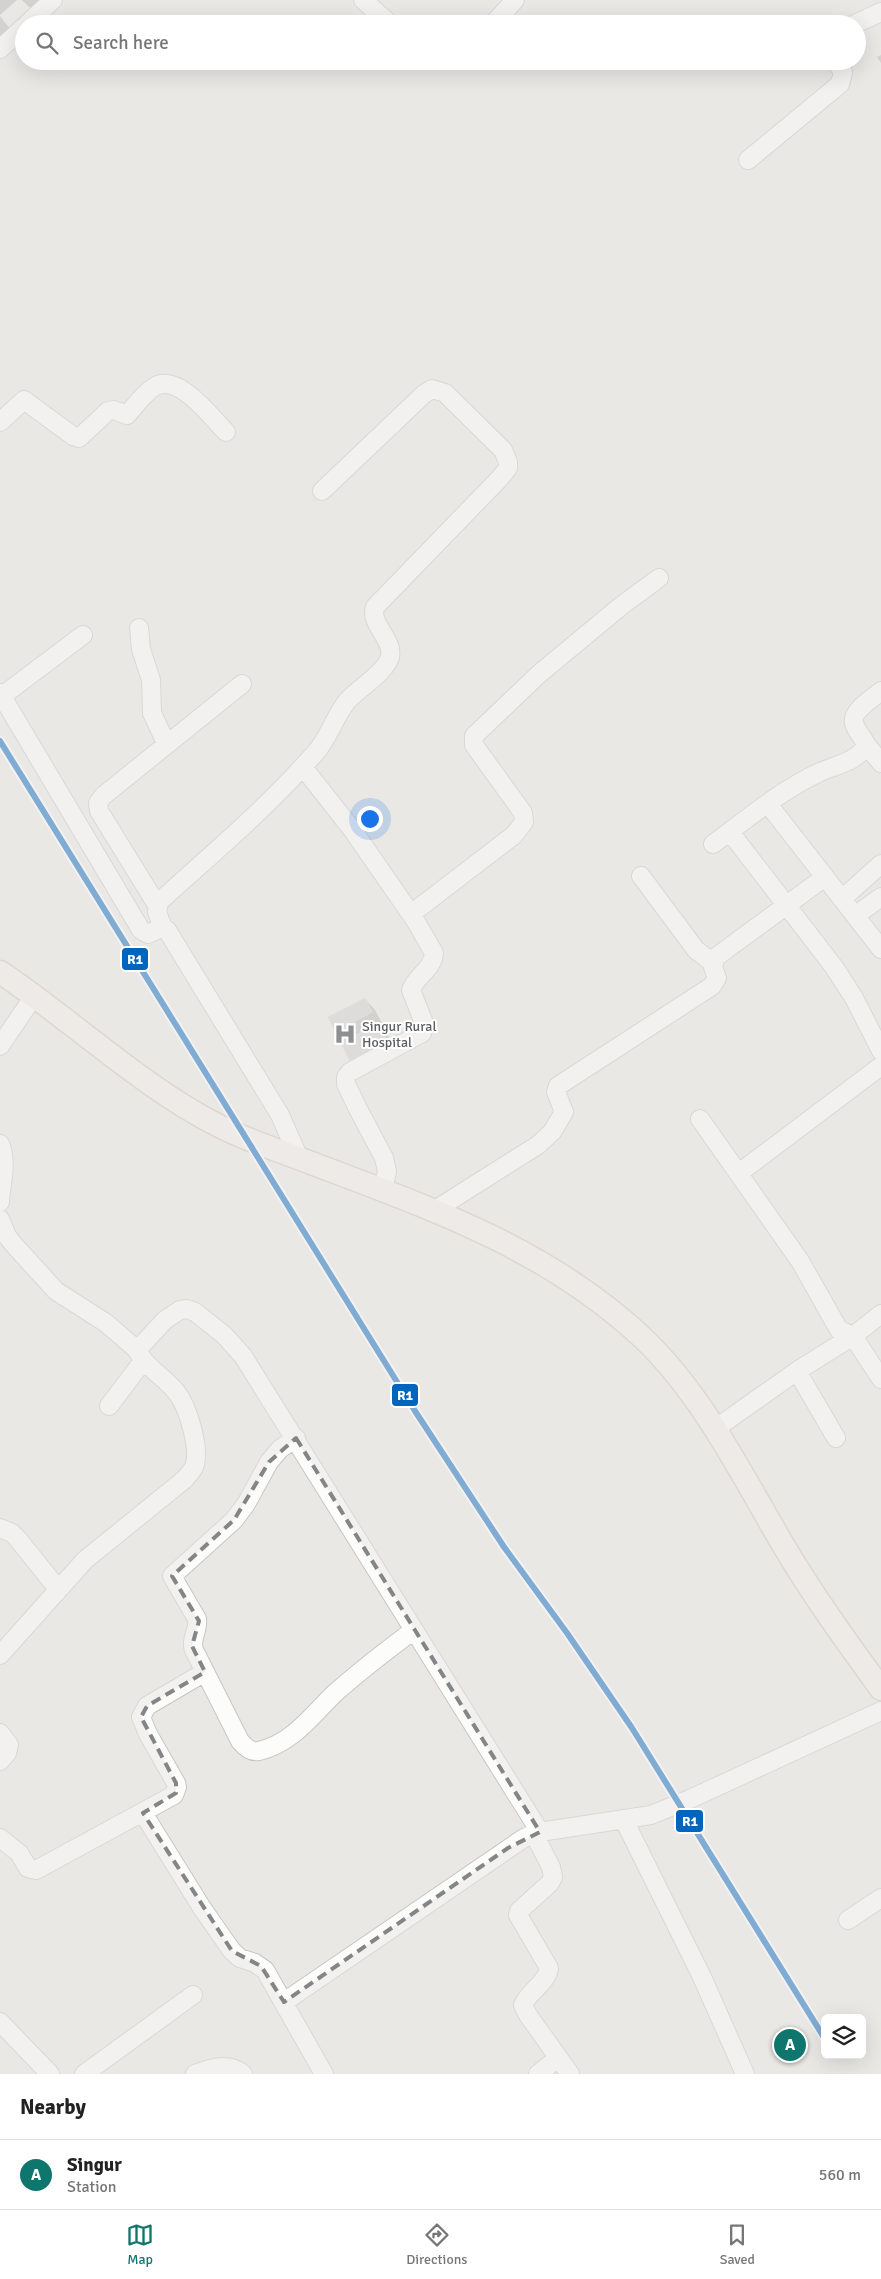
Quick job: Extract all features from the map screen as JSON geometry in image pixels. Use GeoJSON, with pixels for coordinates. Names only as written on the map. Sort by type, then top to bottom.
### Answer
{"type":"FeatureCollection","features":[{"type":"Feature","properties":{"kind":"main road"},"geometry":{"type":"LineString","coordinates":[[0,972],[140,1075],[205,1119],[246,1139],[435,1210],[525,1253],[566,1277],[603,1303],[671,1367],[715,1430],[820,1604],[881,1689]]}},
{"type":"Feature","properties":{"kind":"street"},"geometry":{"type":"LineString","coordinates":[[37,15],[53,0]]}},
{"type":"Feature","properties":{"kind":"street"},"geometry":{"type":"LineString","coordinates":[[363,0],[380,15]]}},
{"type":"Feature","properties":{"kind":"street"},"geometry":{"type":"LineString","coordinates":[[501,15],[515,0]]}},
{"type":"Feature","properties":{"kind":"street"},"geometry":{"type":"LineString","coordinates":[[866,19],[881,12]]}},
{"type":"Feature","properties":{"kind":"street"},"geometry":{"type":"LineString","coordinates":[[0,49],[15,35]]}},
{"type":"Feature","properties":{"kind":"street"},"geometry":{"type":"LineString","coordinates":[[748,160],[840,84],[843,72],[842,70]]}},
{"type":"Feature","properties":{"kind":"street"},"geometry":{"type":"LineString","coordinates":[[0,422],[24,400],[73,436],[79,438],[108,411],[114,410],[127,414],[154,387],[172,384],[184,391],[226,432]]}},
{"type":"Feature","properties":{"kind":"street"},"geometry":{"type":"LineString","coordinates":[[157,905],[267,805],[323,744],[347,702],[388,662],[390,650],[374,617],[375,607],[500,478],[508,468],[508,462],[497,442],[445,393],[432,389],[424,394],[322,491]]}},
{"type":"Feature","properties":{"kind":"street"},"geometry":{"type":"LineString","coordinates":[[411,914],[514,835],[524,822],[523,813],[474,745],[474,736],[539,674],[658,578]]}},
{"type":"Feature","properties":{"kind":"street"},"geometry":{"type":"LineString","coordinates":[[139,628],[141,649],[151,680],[152,713],[166,743]]}},
{"type":"Feature","properties":{"kind":"street"},"geometry":{"type":"LineString","coordinates":[[83,635],[1,695],[141,930],[148,934],[163,928]]}},
{"type":"Feature","properties":{"kind":"street"},"geometry":{"type":"LineString","coordinates":[[242,684],[166,743],[102,796],[98,803],[99,811],[157,905],[157,912],[163,928],[260,1080],[280,1115],[299,1158]]}},
{"type":"Feature","properties":{"kind":"street"},"geometry":{"type":"LineString","coordinates":[[881,691],[858,710],[854,718],[855,725],[866,744],[881,764]]}},
{"type":"Feature","properties":{"kind":"street"},"geometry":{"type":"LineString","coordinates":[[713,844],[804,780],[859,753],[866,744]]}},
{"type":"Feature","properties":{"kind":"street"},"geometry":{"type":"LineString","coordinates":[[303,767],[336,808],[411,914],[434,953],[432,962],[415,981],[411,990],[424,1023],[424,1030],[419,1035],[350,1072],[345,1081],[384,1158],[387,1171],[383,1190]]}},
{"type":"Feature","properties":{"kind":"street"},"geometry":{"type":"LineString","coordinates":[[768,804],[881,949]]}},
{"type":"Feature","properties":{"kind":"street"},"geometry":{"type":"LineString","coordinates":[[730,832],[844,982],[881,1051]]}},
{"type":"Feature","properties":{"kind":"street"},"geometry":{"type":"LineString","coordinates":[[842,899],[881,864]]}},
{"type":"Feature","properties":{"kind":"street"},"geometry":{"type":"LineString","coordinates":[[435,1210],[538,1145],[552,1132],[564,1112],[556,1092],[558,1086],[712,986],[717,978],[713,963],[696,950],[641,876]]}},
{"type":"Feature","properties":{"kind":"street"},"geometry":{"type":"LineString","coordinates":[[713,963],[716,956],[824,877]]}},
{"type":"Feature","properties":{"kind":"street"},"geometry":{"type":"LineString","coordinates":[[855,916],[881,897]]}},
{"type":"Feature","properties":{"kind":"street"},"geometry":{"type":"LineString","coordinates":[[0,1046],[34,996]]}},
{"type":"Feature","properties":{"kind":"street"},"geometry":{"type":"LineString","coordinates":[[738,1173],[881,1066]]}},
{"type":"Feature","properties":{"kind":"street"},"geometry":{"type":"LineString","coordinates":[[700,1120],[800,1262],[839,1330],[853,1336],[881,1379]]}},
{"type":"Feature","properties":{"kind":"street"},"geometry":{"type":"LineString","coordinates":[[0,1144],[4,1156],[4,1167],[0,1202]]}},
{"type":"Feature","properties":{"kind":"street"},"geometry":{"type":"LineString","coordinates":[[0,1655],[84,1560],[185,1479],[194,1467],[196,1453],[194,1437],[181,1399],[177,1393],[140,1354],[106,1324],[56,1291],[2,1232]]}},
{"type":"Feature","properties":{"kind":"street"},"geometry":{"type":"LineString","coordinates":[[109,1406],[140,1354],[139,1348],[173,1314],[180,1310],[190,1310],[224,1335],[238,1350],[296,1438],[537,1833],[551,1867],[553,1877],[550,1883],[523,1906],[518,1915],[549,1968],[547,1976],[529,1995],[523,2005],[570,2074]]}},
{"type":"Feature","properties":{"kind":"street"},"geometry":{"type":"LineString","coordinates":[[715,1430],[797,1371],[853,1336],[881,1314]]}},
{"type":"Feature","properties":{"kind":"street"},"geometry":{"type":"LineString","coordinates":[[797,1371],[836,1438]]}},
{"type":"Feature","properties":{"kind":"street"},"geometry":{"type":"LineString","coordinates":[[296,1438],[280,1450],[269,1462],[246,1504],[234,1520],[172,1576],[197,1619],[192,1646],[240,1741],[249,1750],[260,1751],[298,1732],[335,1694],[386,1650],[414,1630]]}},
{"type":"Feature","properties":{"kind":"street"},"geometry":{"type":"LineString","coordinates":[[0,1528],[18,1538],[58,1588]]}},
{"type":"Feature","properties":{"kind":"street"},"geometry":{"type":"LineString","coordinates":[[0,1838],[16,1850],[28,1868],[36,1870],[174,1795],[177,1787],[142,1722],[142,1713],[148,1706],[205,1672]]}},
{"type":"Feature","properties":{"kind":"street"},"geometry":{"type":"LineString","coordinates":[[284,2002],[508,1848],[537,1833],[651,1815],[881,1711]]}},
{"type":"Feature","properties":{"kind":"street"},"geometry":{"type":"LineString","coordinates":[[0,1733],[9,1745],[7,1753],[0,1761]]}},
{"type":"Feature","properties":{"kind":"street"},"geometry":{"type":"LineString","coordinates":[[143,1813],[202,1908],[232,1951],[240,1958],[261,1966],[284,2002],[324,2074]]}},
{"type":"Feature","properties":{"kind":"street"},"geometry":{"type":"LineString","coordinates":[[624,1820],[702,1977],[745,2074]]}},
{"type":"Feature","properties":{"kind":"street"},"geometry":{"type":"LineString","coordinates":[[848,1920],[881,1898]]}},
{"type":"Feature","properties":{"kind":"street"},"geometry":{"type":"LineString","coordinates":[[84,2074],[192,1995]]}},
{"type":"Feature","properties":{"kind":"street"},"geometry":{"type":"LineString","coordinates":[[0,2022],[50,2074]]}},
{"type":"Feature","properties":{"kind":"street"},"geometry":{"type":"LineString","coordinates":[[538,2074],[558,2058]]}},
{"type":"Feature","properties":{"kind":"street"},"geometry":{"type":"LineString","coordinates":[[195,2074],[224,2067],[236,2069],[243,2074]]}},
{"type":"Feature","properties":{"kind":"highlighted area"},"geometry":{"type":"Polygon","coordinates":[[[296,1438],[540,1832],[508,1848],[284,2002],[261,1966],[232,1951],[143,1813],[176,1793],[176,1783],[141,1717],[147,1706],[205,1672],[192,1646],[199,1621],[172,1576],[234,1520],[269,1462],[296,1438]]]}},
{"type":"Feature","properties":{"kind":"building"},"geometry":{"type":"Polygon","coordinates":[[[365,998],[372,1012],[348,1025],[354,1036],[377,1024],[387,1042],[350,1061],[328,1017],[365,998]]]}},
{"type":"Feature","properties":{"kind":"transit line","name":"R1"},"geometry":{"type":"LineString","coordinates":[[0,741],[415,1411],[504,1547],[567,1633],[632,1728],[821,2033]]}},
{"type":"Feature","properties":{"kind":"place","name":"Singur Rural Hospital"},"geometry":{"type":"Point","coordinates":[345,1034]}},
{"type":"Feature","properties":{"kind":"place","name":"Singur"},"geometry":{"type":"Point","coordinates":[790,2045]}}]}
